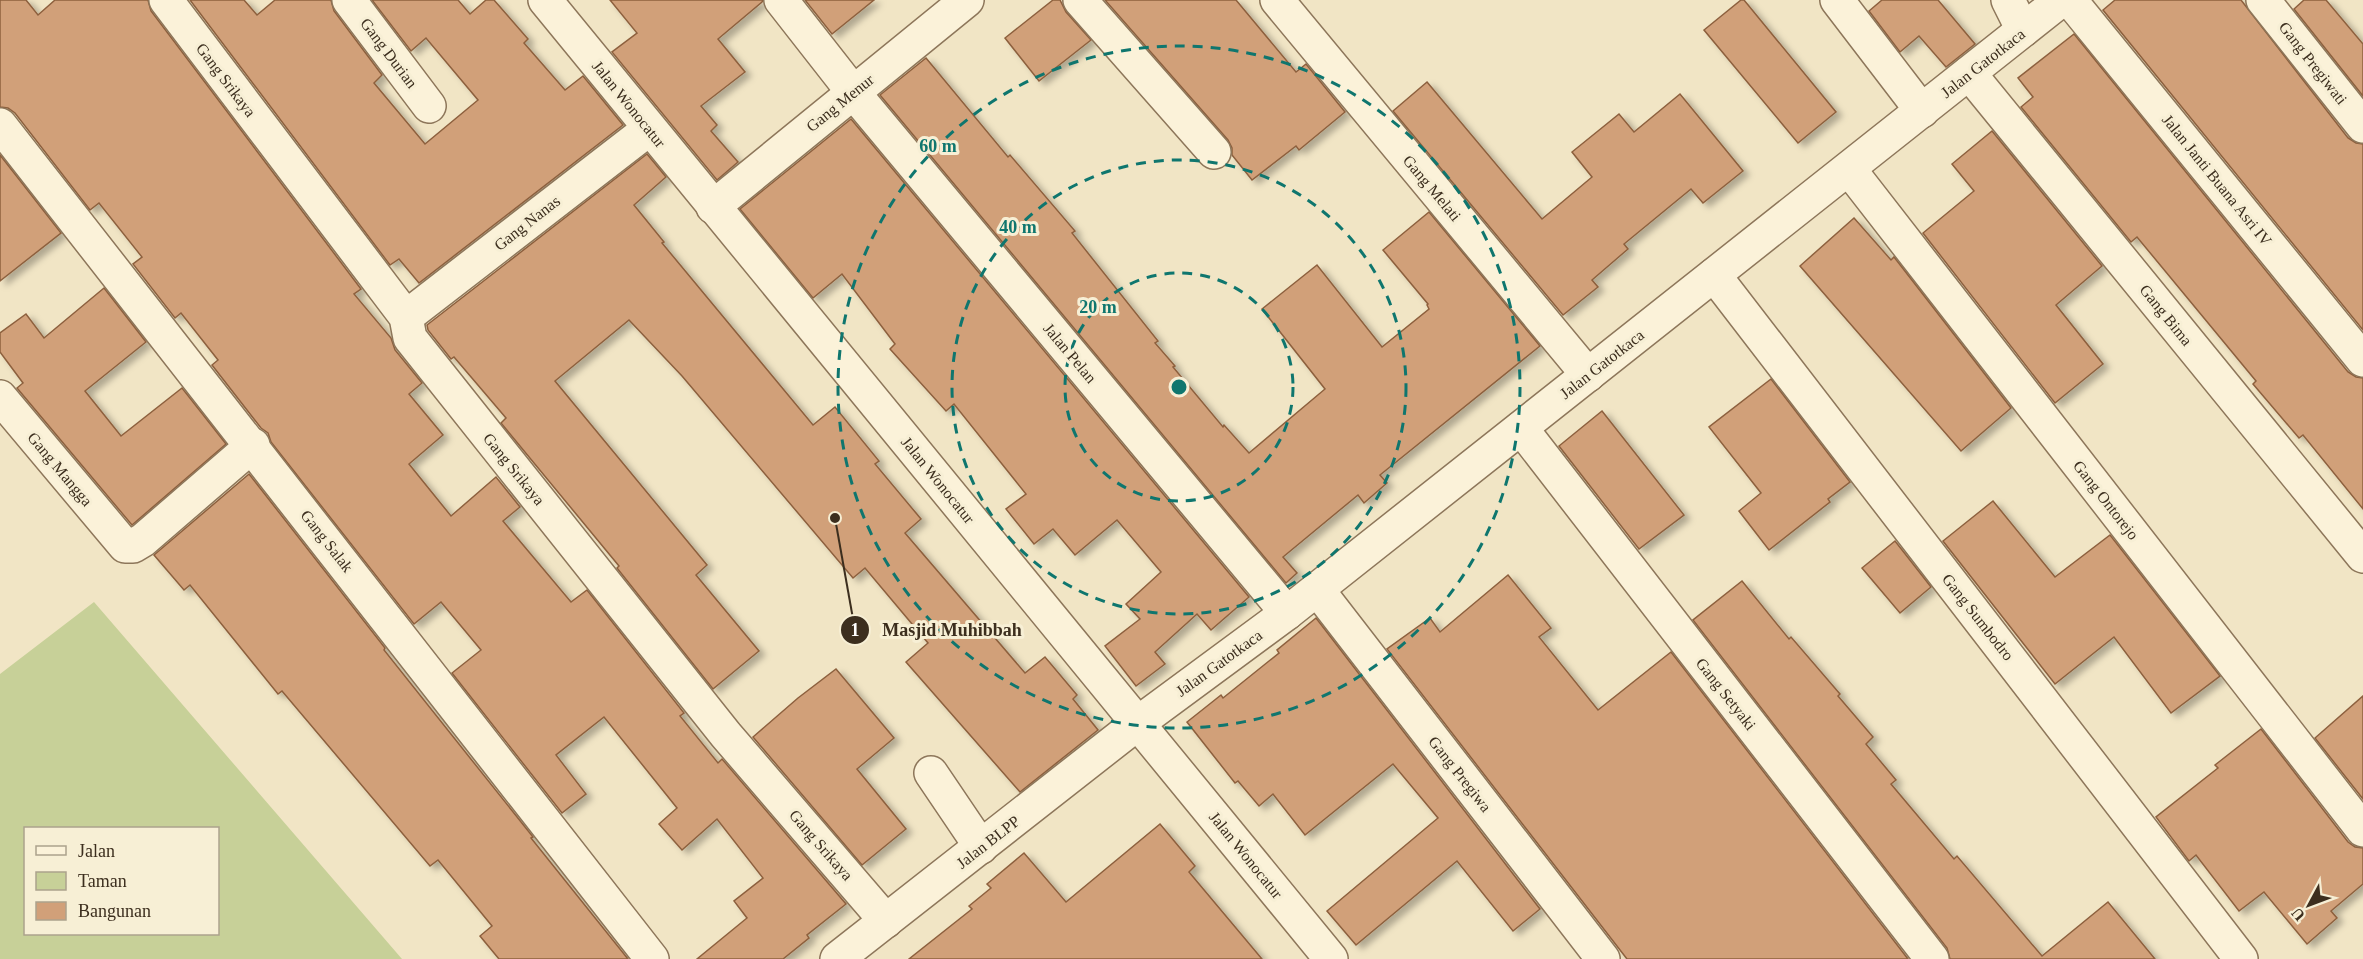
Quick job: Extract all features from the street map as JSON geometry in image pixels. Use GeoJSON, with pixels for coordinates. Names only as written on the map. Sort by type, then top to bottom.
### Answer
{"type":"FeatureCollection","features":[{"type":"Feature","properties":{"kind":"street","name":"Gang Srikaya"},"geometry":{"type":"LineString","coordinates":[[166,0],[406,317],[410,338],[417,348],[726,735],[886,921]]}},
{"type":"Feature","properties":{"kind":"street","name":"Gang Durian"},"geometry":{"type":"LineString","coordinates":[[349,0],[429,106]]}},
{"type":"Feature","properties":{"kind":"street","name":"Jalan Wonocatur"},"geometry":{"type":"LineString","coordinates":[[545,0],[1331,959]]}},
{"type":"Feature","properties":{"kind":"street","name":"Jalan Pelan"},"geometry":{"type":"LineString","coordinates":[[781,0],[853,93],[1287,613]]}},
{"type":"Feature","properties":{"kind":"street","name":"Gang Menur"},"geometry":{"type":"LineString","coordinates":[[713,207],[968,0]]}},
{"type":"Feature","properties":{"kind":"street"},"geometry":{"type":"LineString","coordinates":[[1080,0],[1214,152]]}},
{"type":"Feature","properties":{"kind":"street","name":"Gang Melati"},"geometry":{"type":"LineString","coordinates":[[1277,0],[1588,375]]}},
{"type":"Feature","properties":{"kind":"street"},"geometry":{"type":"LineString","coordinates":[[1837,0],[1922,111]]}},
{"type":"Feature","properties":{"kind":"street"},"geometry":{"type":"LineString","coordinates":[[2008,0],[2023,30]]}},
{"type":"Feature","properties":{"kind":"street","name":"Jalan Gatotkaca"},"geometry":{"type":"LineString","coordinates":[[1138,723],[1287,613],[2061,0]]}},
{"type":"Feature","properties":{"kind":"street","name":"Jalan Janti Buana Asri IV"},"geometry":{"type":"LineString","coordinates":[[2070,0],[2363,360]]}},
{"type":"Feature","properties":{"kind":"street","name":"Gang Pregiwati"},"geometry":{"type":"LineString","coordinates":[[2263,0],[2363,126]]}},
{"type":"Feature","properties":{"kind":"street","name":"Gang Bima"},"geometry":{"type":"LineString","coordinates":[[1969,74],[2363,556]]}},
{"type":"Feature","properties":{"kind":"street","name":"Gang Salak"},"geometry":{"type":"LineString","coordinates":[[0,124],[253,445],[652,959]]}},
{"type":"Feature","properties":{"kind":"street","name":"Gang Nanas"},"geometry":{"type":"LineString","coordinates":[[406,317],[649,129]]}},
{"type":"Feature","properties":{"kind":"street","name":"Gang Ontorejo"},"geometry":{"type":"LineString","coordinates":[[1849,169],[2363,830]]}},
{"type":"Feature","properties":{"kind":"street","name":"Gang Sumbodro"},"geometry":{"type":"LineString","coordinates":[[1714,275],[2241,959]]}},
{"type":"Feature","properties":{"kind":"street","name":"Gang Mangga"},"geometry":{"type":"LineString","coordinates":[[0,397],[125,546],[133,546],[143,540],[253,445]]}},
{"type":"Feature","properties":{"kind":"street","name":"Gang Setyaki"},"geometry":{"type":"LineString","coordinates":[[1521,428],[1932,959]]}},
{"type":"Feature","properties":{"kind":"street","name":"Gang Pregiwa"},"geometry":{"type":"LineString","coordinates":[[1317,589],[1603,959]]}},
{"type":"Feature","properties":{"kind":"street","name":"Jalan BLPP"},"geometry":{"type":"LineString","coordinates":[[837,959],[1138,723]]}},
{"type":"Feature","properties":{"kind":"street"},"geometry":{"type":"LineString","coordinates":[[931,773],[981,847]]}},
{"type":"Feature","properties":{"kind":"green space"},"geometry":{"type":"Polygon","coordinates":[[[94,602],[402,959],[0,959],[0,674],[94,602]]]}},
{"type":"Feature","properties":{"kind":"building"},"geometry":{"type":"Polygon","coordinates":[[[0,0],[26,0],[38,15],[55,0],[148,0],[151,11],[361,289],[354,294],[391,338],[395,350],[422,383],[409,394],[443,435],[409,464],[451,516],[496,477],[520,507],[503,521],[571,602],[587,590],[684,713],[680,716],[718,763],[722,759],[846,904],[807,935],[809,938],[783,959],[697,959],[747,918],[734,901],[763,878],[717,819],[682,850],[659,824],[677,808],[604,717],[556,755],[586,794],[562,813],[452,673],[481,650],[441,602],[414,624],[271,442],[268,433],[261,428],[212,365],[218,360],[181,313],[175,318],[133,264],[142,257],[99,203],[90,210],[15,113],[8,108],[0,107],[0,0]]]}},
{"type":"Feature","properties":{"kind":"building"},"geometry":{"type":"Polygon","coordinates":[[[190,0],[244,0],[257,15],[275,0],[331,0],[334,11],[382,75],[374,83],[425,144],[478,100],[426,38],[411,51],[372,0],[458,0],[470,14],[486,0],[494,0],[528,39],[524,43],[565,90],[583,76],[623,125],[419,283],[399,259],[390,265],[190,0]]]}},
{"type":"Feature","properties":{"kind":"building"},"geometry":{"type":"Polygon","coordinates":[[[610,0],[763,0],[718,39],[745,72],[701,106],[717,125],[711,131],[738,162],[717,180],[612,52],[637,33],[610,0]]]}},
{"type":"Feature","properties":{"kind":"building"},"geometry":{"type":"Polygon","coordinates":[[[805,0],[874,0],[832,34],[805,0]]]}},
{"type":"Feature","properties":{"kind":"building"},"geometry":{"type":"Polygon","coordinates":[[[1053,0],[1060,0],[1066,12],[1091,40],[1039,81],[1005,38],[1053,0]]]}},
{"type":"Feature","properties":{"kind":"building"},"geometry":{"type":"Polygon","coordinates":[[[1105,0],[1236,0],[1296,72],[1306,64],[1345,112],[1299,150],[1296,146],[1252,180],[1232,155],[1232,148],[1228,140],[1105,0]]]}},
{"type":"Feature","properties":{"kind":"building"},"geometry":{"type":"Polygon","coordinates":[[[1744,0],[1836,112],[1798,143],[1704,30],[1744,0]]]}},
{"type":"Feature","properties":{"kind":"building"},"geometry":{"type":"Polygon","coordinates":[[[1882,0],[1938,0],[1975,44],[1946,67],[1919,36],[1900,52],[1869,11],[1882,0]]]}},
{"type":"Feature","properties":{"kind":"building"},"geometry":{"type":"Polygon","coordinates":[[[2115,0],[2241,0],[2348,138],[2363,144],[2363,330],[2103,10],[2115,0]]]}},
{"type":"Feature","properties":{"kind":"building"},"geometry":{"type":"Polygon","coordinates":[[[2304,0],[2326,0],[2363,44],[2363,96],[2294,9],[2304,0]]]}},
{"type":"Feature","properties":{"kind":"building"},"geometry":{"type":"Polygon","coordinates":[[[2074,34],[2348,372],[2363,378],[2363,509],[2303,435],[2299,438],[2253,384],[2256,381],[2137,237],[2131,242],[2021,107],[2033,97],[2018,78],[2074,34]]]}},
{"type":"Feature","properties":{"kind":"building"},"geometry":{"type":"Polygon","coordinates":[[[926,58],[1008,157],[1010,155],[1075,231],[1072,233],[1158,341],[1155,343],[1175,366],[1173,367],[1223,427],[1224,425],[1249,453],[1325,389],[1262,309],[1317,265],[1382,347],[1429,309],[1428,304],[1383,250],[1429,212],[1540,346],[1380,475],[1387,483],[1364,503],[1358,495],[1283,557],[1297,573],[1286,583],[880,95],[926,58]]]}},
{"type":"Feature","properties":{"kind":"building"},"geometry":{"type":"Polygon","coordinates":[[[1427,82],[1542,219],[1592,177],[1572,152],[1619,114],[1634,132],[1680,94],[1743,171],[1703,203],[1691,189],[1624,244],[1628,249],[1592,280],[1598,287],[1563,315],[1393,111],[1427,82]]]}},
{"type":"Feature","properties":{"kind":"building"},"geometry":{"type":"Polygon","coordinates":[[[851,119],[1249,597],[1211,630],[1197,614],[1155,652],[1165,664],[1136,686],[1105,646],[1140,619],[1126,604],[1161,572],[1117,520],[1075,555],[1053,529],[1034,544],[1006,509],[1026,494],[954,404],[946,411],[890,349],[895,344],[842,274],[813,298],[740,209],[851,119]]]}},
{"type":"Feature","properties":{"kind":"building"},"geometry":{"type":"Polygon","coordinates":[[[1992,131],[2102,266],[2056,305],[2103,364],[2055,403],[1923,233],[1974,191],[1952,164],[1992,131]]]}},
{"type":"Feature","properties":{"kind":"building"},"geometry":{"type":"Polygon","coordinates":[[[647,154],[666,177],[634,205],[664,242],[662,243],[813,425],[835,407],[879,461],[875,464],[921,519],[905,533],[1025,673],[1045,657],[1077,695],[1073,699],[1098,730],[1020,792],[906,662],[928,643],[865,568],[853,578],[682,376],[629,320],[555,381],[707,565],[696,575],[759,651],[713,689],[617,568],[619,566],[501,423],[506,418],[454,357],[451,359],[428,330],[427,325],[647,154]]]}},
{"type":"Feature","properties":{"kind":"building"},"geometry":{"type":"Polygon","coordinates":[[[0,155],[61,233],[0,281],[0,155]]]}},
{"type":"Feature","properties":{"kind":"building"},"geometry":{"type":"Polygon","coordinates":[[[1854,218],[1891,260],[1894,257],[2011,408],[1961,451],[1800,266],[1854,218]]]}},
{"type":"Feature","properties":{"kind":"building"},"geometry":{"type":"Polygon","coordinates":[[[104,288],[146,342],[85,391],[121,436],[182,388],[226,444],[132,525],[17,388],[23,383],[0,352],[0,333],[26,314],[44,338],[104,288]]]}},
{"type":"Feature","properties":{"kind":"building"},"geometry":{"type":"Polygon","coordinates":[[[1771,379],[1850,482],[1828,499],[1830,502],[1769,550],[1739,511],[1761,493],[1709,427],[1771,379]]]}},
{"type":"Feature","properties":{"kind":"building"},"geometry":{"type":"Polygon","coordinates":[[[1602,411],[1684,515],[1639,549],[1559,446],[1602,411]]]}},
{"type":"Feature","properties":{"kind":"building"},"geometry":{"type":"Polygon","coordinates":[[[249,474],[385,648],[384,650],[628,959],[499,959],[480,936],[492,926],[438,860],[430,866],[282,691],[278,694],[190,585],[184,590],[154,555],[249,474]]]}},
{"type":"Feature","properties":{"kind":"building"},"geometry":{"type":"Polygon","coordinates":[[[1993,501],[2055,577],[2110,535],[2220,676],[2171,713],[2114,637],[2055,684],[1943,541],[1993,501]]]}},
{"type":"Feature","properties":{"kind":"building"},"geometry":{"type":"Polygon","coordinates":[[[1895,541],[1931,587],[1900,613],[1862,568],[1895,541]]]}},
{"type":"Feature","properties":{"kind":"building"},"geometry":{"type":"Polygon","coordinates":[[[1508,575],[1551,628],[1539,637],[1598,710],[1671,652],[1908,959],[1627,959],[1387,649],[1430,618],[1440,632],[1508,575]]]}},
{"type":"Feature","properties":{"kind":"building"},"geometry":{"type":"Polygon","coordinates":[[[1742,581],[1789,639],[1791,637],[1840,694],[1838,696],[1873,737],[1866,744],[1896,780],[1891,784],[1954,859],[1957,856],[2042,956],[2108,902],[2155,959],[1950,959],[1947,948],[1693,620],[1742,581]]]}},
{"type":"Feature","properties":{"kind":"building"},"geometry":{"type":"Polygon","coordinates":[[[1316,618],[1540,909],[1513,931],[1457,861],[1356,945],[1327,911],[1438,818],[1393,764],[1305,835],[1273,794],[1259,806],[1238,781],[1235,783],[1187,722],[1221,695],[1223,698],[1279,653],[1277,650],[1316,618]]]}},
{"type":"Feature","properties":{"kind":"building"},"geometry":{"type":"Polygon","coordinates":[[[836,669],[894,738],[857,769],[906,829],[862,865],[753,737],[836,669]]]}},
{"type":"Feature","properties":{"kind":"building"},"geometry":{"type":"Polygon","coordinates":[[[2363,696],[2363,799],[2315,738],[2363,696]]]}},
{"type":"Feature","properties":{"kind":"building"},"geometry":{"type":"Polygon","coordinates":[[[2261,729],[2348,842],[2355,847],[2363,848],[2363,884],[2331,911],[2337,918],[2307,944],[2264,892],[2239,911],[2196,855],[2189,861],[2156,817],[2218,768],[2215,765],[2261,729]]]}},
{"type":"Feature","properties":{"kind":"building"},"geometry":{"type":"Polygon","coordinates":[[[1160,824],[1195,866],[1189,872],[1262,959],[909,959],[972,909],[969,906],[991,888],[987,884],[1024,853],[1066,902],[1160,824]]]}},
{"type":"Feature","properties":{"kind":"place","name":"Masjid Muhibbah"},"geometry":{"type":"Point","coordinates":[835,518]}}]}
